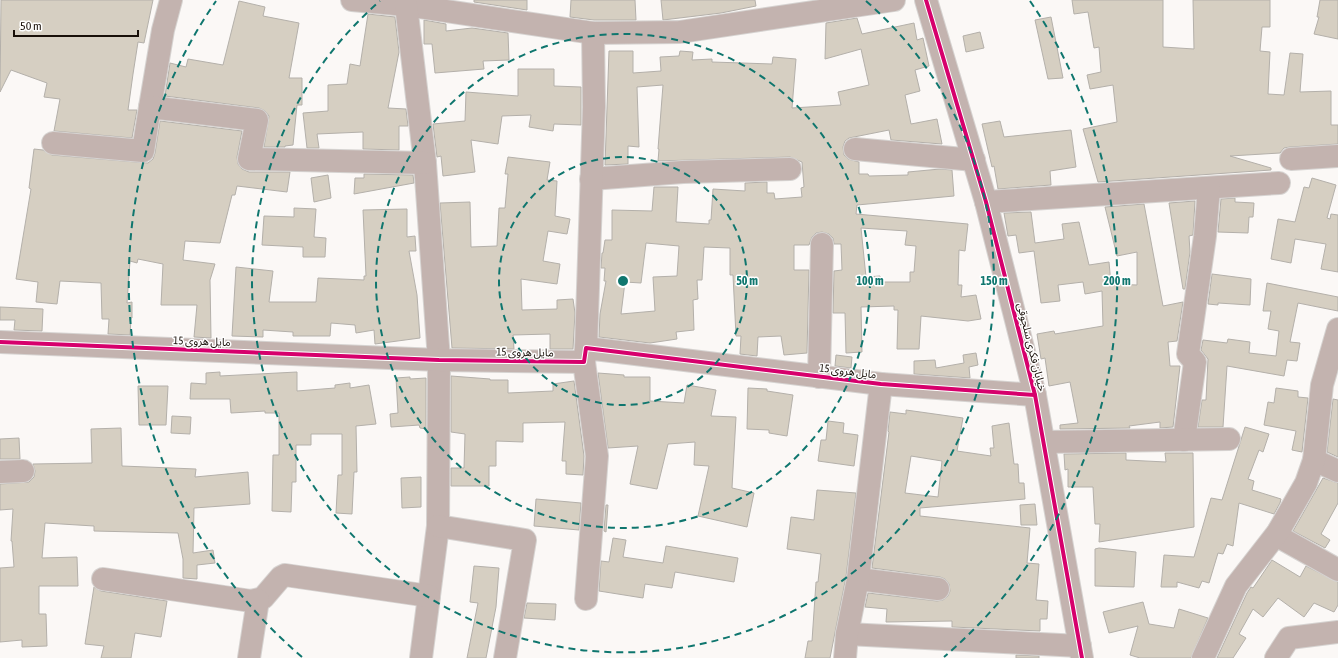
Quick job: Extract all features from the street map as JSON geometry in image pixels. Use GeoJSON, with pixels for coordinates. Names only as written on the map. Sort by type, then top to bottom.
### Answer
{"type":"FeatureCollection","features":[{"type":"Feature","properties":{"kind":"street"},"geometry":{"type":"LineString","coordinates":[[53,143],[143,152],[163,30],[171,0]]}},
{"type":"Feature","properties":{"kind":"street"},"geometry":{"type":"LineString","coordinates":[[352,0],[406,5],[593,32],[680,32],[894,0]]}},
{"type":"Feature","properties":{"kind":"street","name":"خیابان فکری سلجوقی"},"geometry":{"type":"LineString","coordinates":[[926,0],[986,202],[1035,395],[1045,442],[1081,652]]}},
{"type":"Feature","properties":{"kind":"street"},"geometry":{"type":"LineString","coordinates":[[406,5],[425,163],[439,360],[438,526],[421,658]]}},
{"type":"Feature","properties":{"kind":"street"},"geometry":{"type":"LineString","coordinates":[[586,599],[597,456],[585,355],[594,107],[593,32]]}},
{"type":"Feature","properties":{"kind":"street"},"geometry":{"type":"LineString","coordinates":[[150,107],[257,120],[249,159],[425,163]]}},
{"type":"Feature","properties":{"kind":"street"},"geometry":{"type":"LineString","coordinates":[[855,149],[974,160]]}},
{"type":"Feature","properties":{"kind":"street"},"geometry":{"type":"LineString","coordinates":[[1291,159],[1338,156]]}},
{"type":"Feature","properties":{"kind":"street"},"geometry":{"type":"LineString","coordinates":[[591,179],[683,172],[790,169]]}},
{"type":"Feature","properties":{"kind":"street"},"geometry":{"type":"LineString","coordinates":[[986,202],[1279,183]]}},
{"type":"Feature","properties":{"kind":"street"},"geometry":{"type":"LineString","coordinates":[[1184,440],[1195,362],[1188,354],[1205,236],[1209,188]]}},
{"type":"Feature","properties":{"kind":"street"},"geometry":{"type":"LineString","coordinates":[[819,377],[822,244]]}},
{"type":"Feature","properties":{"kind":"street"},"geometry":{"type":"LineString","coordinates":[[1203,658],[1236,586],[1278,532],[1306,483],[1314,460],[1330,387],[1338,329]]}},
{"type":"Feature","properties":{"kind":"street","name":"مایل هروی 15"},"geometry":{"type":"LineString","coordinates":[[0,342],[439,360],[585,355],[881,384],[1035,395]]}},
{"type":"Feature","properties":{"kind":"street"},"geometry":{"type":"LineString","coordinates":[[845,658],[847,634],[858,579],[881,384]]}},
{"type":"Feature","properties":{"kind":"street"},"geometry":{"type":"LineString","coordinates":[[1045,442],[1229,439]]}},
{"type":"Feature","properties":{"kind":"street"},"geometry":{"type":"LineString","coordinates":[[1314,460],[1338,471]]}},
{"type":"Feature","properties":{"kind":"street"},"geometry":{"type":"LineString","coordinates":[[0,472],[23,471]]}},
{"type":"Feature","properties":{"kind":"street"},"geometry":{"type":"LineString","coordinates":[[438,526],[525,540],[505,658]]}},
{"type":"Feature","properties":{"kind":"street"},"geometry":{"type":"LineString","coordinates":[[1278,532],[1281,538],[1338,570]]}},
{"type":"Feature","properties":{"kind":"street"},"geometry":{"type":"LineString","coordinates":[[103,579],[251,601],[263,598],[281,577],[285,575],[429,596]]}},
{"type":"Feature","properties":{"kind":"street"},"geometry":{"type":"LineString","coordinates":[[858,579],[938,588]]}},
{"type":"Feature","properties":{"kind":"street"},"geometry":{"type":"LineString","coordinates":[[249,658],[258,600]]}},
{"type":"Feature","properties":{"kind":"street"},"geometry":{"type":"LineString","coordinates":[[1276,658],[1289,638],[1338,632]]}},
{"type":"Feature","properties":{"kind":"street"},"geometry":{"type":"LineString","coordinates":[[847,634],[1081,652]]}},
{"type":"Feature","properties":{"kind":"building"},"geometry":{"type":"Polygon","coordinates":[[[1,0],[153,0],[144,43],[138,42],[133,74],[128,110],[137,110],[132,138],[54,131],[60,99],[44,97],[47,83],[11,70],[0,92],[1,0]]]}},
{"type":"Feature","properties":{"kind":"building"},"geometry":{"type":"Polygon","coordinates":[[[474,0],[527,0],[527,10],[474,2],[474,0]]]}},
{"type":"Feature","properties":{"kind":"building"},"geometry":{"type":"Polygon","coordinates":[[[571,0],[635,0],[636,20],[594,20],[570,17],[571,0]]]}},
{"type":"Feature","properties":{"kind":"building"},"geometry":{"type":"Polygon","coordinates":[[[661,0],[755,0],[756,6],[721,13],[663,20],[661,0]]]}},
{"type":"Feature","properties":{"kind":"building"},"geometry":{"type":"Polygon","coordinates":[[[1072,0],[1163,0],[1163,47],[1194,49],[1193,0],[1270,0],[1270,27],[1262,27],[1260,51],[1270,52],[1268,94],[1284,95],[1290,53],[1303,54],[1300,92],[1331,91],[1331,125],[1338,125],[1338,144],[1290,147],[1284,148],[1280,153],[1230,156],[1271,168],[1271,170],[1098,182],[1083,129],[1117,122],[1113,85],[1090,89],[1087,75],[1101,72],[1099,47],[1094,48],[1088,12],[1074,14],[1072,0]]]}},
{"type":"Feature","properties":{"kind":"building"},"geometry":{"type":"Polygon","coordinates":[[[1320,0],[1338,0],[1338,39],[1314,34],[1319,17],[1317,17],[1320,0]]]}},
{"type":"Feature","properties":{"kind":"building"},"geometry":{"type":"Polygon","coordinates":[[[239,1],[265,7],[263,16],[299,23],[289,78],[302,78],[302,105],[297,105],[293,145],[285,147],[264,147],[269,116],[265,111],[259,108],[165,96],[170,63],[186,67],[188,59],[223,65],[239,1]]]}},
{"type":"Feature","properties":{"kind":"building"},"geometry":{"type":"Polygon","coordinates":[[[368,14],[395,17],[399,52],[388,108],[406,109],[408,126],[399,126],[399,150],[363,149],[363,132],[317,134],[319,148],[307,148],[303,113],[328,111],[328,85],[347,84],[350,64],[360,66],[368,14]]]}},
{"type":"Feature","properties":{"kind":"building"},"geometry":{"type":"Polygon","coordinates":[[[1051,17],[1063,78],[1048,79],[1035,20],[1051,17]]]}},
{"type":"Feature","properties":{"kind":"building"},"geometry":{"type":"Polygon","coordinates":[[[857,18],[862,34],[914,23],[917,40],[923,38],[929,66],[915,70],[920,91],[905,95],[911,124],[937,119],[942,144],[891,140],[889,130],[849,138],[845,141],[843,147],[844,155],[848,159],[859,162],[859,174],[868,174],[869,176],[908,175],[908,172],[940,169],[952,170],[954,196],[857,205],[856,214],[968,224],[965,251],[959,250],[958,285],[962,285],[961,297],[976,295],[981,319],[968,321],[921,316],[919,349],[897,349],[898,310],[894,310],[894,306],[861,307],[862,352],[846,353],[845,313],[833,313],[834,271],[842,270],[841,244],[834,244],[833,238],[829,234],[822,232],[816,233],[812,237],[809,245],[794,245],[794,270],[809,270],[807,353],[784,355],[781,336],[758,337],[757,356],[740,354],[741,336],[736,336],[733,275],[730,275],[730,248],[704,247],[702,280],[697,280],[698,299],[693,300],[694,330],[676,332],[677,339],[650,343],[599,337],[600,314],[606,281],[604,281],[605,268],[601,268],[602,253],[605,240],[612,240],[612,210],[652,211],[654,187],[678,187],[676,222],[709,224],[709,220],[711,220],[713,189],[745,191],[745,183],[767,182],[767,193],[774,193],[775,199],[802,197],[801,188],[804,187],[802,162],[790,157],[658,161],[663,85],[637,87],[639,147],[628,146],[628,164],[605,165],[609,51],[633,51],[633,73],[661,71],[660,57],[679,56],[680,51],[693,52],[692,60],[712,59],[712,62],[772,64],[773,57],[796,59],[792,108],[841,105],[838,92],[869,85],[861,49],[825,59],[826,23],[857,18]],[[861,228],[866,277],[880,276],[881,282],[910,282],[910,272],[914,272],[916,246],[905,245],[907,231],[861,228]],[[646,243],[641,283],[625,282],[621,314],[655,311],[653,277],[677,276],[679,246],[646,243]]]}},
{"type":"Feature","properties":{"kind":"building"},"geometry":{"type":"Polygon","coordinates":[[[424,20],[446,24],[446,31],[472,28],[508,33],[509,60],[483,61],[484,69],[435,73],[432,44],[424,44],[424,20]]]}},
{"type":"Feature","properties":{"kind":"building"},"geometry":{"type":"Polygon","coordinates":[[[980,32],[984,48],[966,52],[963,36],[980,32]]]}},
{"type":"Feature","properties":{"kind":"building"},"geometry":{"type":"Polygon","coordinates":[[[518,69],[554,69],[554,86],[581,87],[581,125],[554,124],[553,131],[529,127],[531,115],[502,116],[498,144],[471,140],[475,172],[443,176],[441,156],[437,157],[433,124],[465,121],[466,92],[518,96],[518,69]]]}},
{"type":"Feature","properties":{"kind":"building"},"geometry":{"type":"Polygon","coordinates":[[[160,121],[242,131],[237,157],[238,164],[242,169],[249,172],[290,172],[287,192],[237,186],[235,195],[232,195],[220,243],[185,241],[183,260],[215,264],[210,280],[211,338],[194,337],[197,305],[161,305],[163,264],[138,259],[137,263],[130,261],[127,303],[132,302],[130,335],[108,334],[109,319],[102,319],[101,283],[60,281],[57,304],[36,302],[38,282],[16,279],[31,189],[29,188],[34,149],[43,150],[52,155],[148,163],[153,159],[155,153],[160,121]]]}},
{"type":"Feature","properties":{"kind":"building"},"geometry":{"type":"Polygon","coordinates":[[[1000,121],[1004,137],[1071,130],[1076,167],[1050,171],[1051,185],[998,189],[994,166],[992,167],[982,124],[1000,121]]]}},
{"type":"Feature","properties":{"kind":"building"},"geometry":{"type":"Polygon","coordinates":[[[508,157],[550,162],[547,180],[557,181],[555,216],[570,219],[567,234],[548,231],[543,261],[560,264],[557,284],[521,279],[522,310],[557,309],[557,300],[573,299],[575,313],[573,349],[550,349],[550,334],[513,335],[514,349],[452,348],[440,203],[470,202],[471,247],[497,246],[499,208],[505,208],[508,174],[505,174],[508,157]]]}},
{"type":"Feature","properties":{"kind":"building"},"geometry":{"type":"Polygon","coordinates":[[[364,174],[413,175],[414,183],[354,194],[355,178],[364,178],[364,174]]]}},
{"type":"Feature","properties":{"kind":"building"},"geometry":{"type":"Polygon","coordinates":[[[328,175],[331,198],[314,202],[311,178],[328,175]]]}},
{"type":"Feature","properties":{"kind":"building"},"geometry":{"type":"Polygon","coordinates":[[[1312,178],[1336,185],[1327,218],[1330,219],[1331,214],[1338,215],[1338,272],[1321,269],[1326,244],[1295,239],[1291,263],[1271,259],[1278,219],[1295,222],[1304,187],[1309,188],[1312,178]]]}},
{"type":"Feature","properties":{"kind":"building"},"geometry":{"type":"Polygon","coordinates":[[[1235,198],[1235,202],[1254,203],[1253,217],[1249,217],[1248,233],[1218,232],[1221,199],[1235,198]]]}},
{"type":"Feature","properties":{"kind":"building"},"geometry":{"type":"Polygon","coordinates":[[[1195,201],[1193,235],[1189,236],[1190,252],[1185,289],[1183,289],[1169,203],[1195,201]]]}},
{"type":"Feature","properties":{"kind":"building"},"geometry":{"type":"Polygon","coordinates":[[[1144,204],[1163,306],[1183,302],[1177,341],[1168,342],[1170,366],[1180,366],[1173,427],[1160,428],[1160,422],[1129,426],[1130,428],[1060,429],[1060,425],[1078,423],[1070,382],[1049,386],[1045,358],[1041,359],[1037,334],[1054,331],[1055,334],[1103,326],[1102,291],[1085,294],[1083,282],[1058,285],[1060,301],[1041,303],[1034,251],[1019,253],[1016,235],[1008,236],[1004,213],[1031,212],[1035,243],[1064,239],[1062,224],[1079,222],[1089,265],[1109,262],[1111,284],[1137,285],[1137,252],[1117,256],[1105,207],[1144,204]]]}},
{"type":"Feature","properties":{"kind":"building"},"geometry":{"type":"Polygon","coordinates":[[[294,208],[316,209],[314,237],[326,238],[325,257],[303,257],[303,247],[262,245],[264,216],[294,217],[294,208]]]}},
{"type":"Feature","properties":{"kind":"building"},"geometry":{"type":"Polygon","coordinates":[[[407,209],[407,237],[415,236],[416,251],[409,251],[417,295],[420,338],[375,344],[374,330],[356,333],[355,325],[331,323],[330,336],[293,336],[293,332],[263,330],[263,337],[232,336],[236,267],[273,271],[269,302],[316,302],[318,278],[364,280],[364,276],[366,276],[363,210],[407,209]]]}},
{"type":"Feature","properties":{"kind":"building"},"geometry":{"type":"Polygon","coordinates":[[[1212,274],[1251,279],[1250,305],[1218,303],[1218,305],[1208,304],[1212,274]]]}},
{"type":"Feature","properties":{"kind":"building"},"geometry":{"type":"Polygon","coordinates":[[[1267,283],[1338,297],[1338,311],[1298,303],[1290,342],[1300,343],[1297,361],[1287,360],[1284,376],[1227,366],[1223,427],[1198,427],[1202,400],[1206,400],[1208,359],[1201,350],[1203,340],[1227,343],[1228,339],[1250,342],[1249,353],[1276,356],[1279,331],[1268,329],[1271,311],[1263,311],[1267,283]]]}},
{"type":"Feature","properties":{"kind":"building"},"geometry":{"type":"Polygon","coordinates":[[[0,307],[43,309],[42,331],[14,330],[15,320],[0,320],[0,307]]]}},
{"type":"Feature","properties":{"kind":"building"},"geometry":{"type":"Polygon","coordinates":[[[976,353],[978,365],[969,367],[970,378],[914,374],[914,361],[935,360],[936,368],[964,363],[963,355],[976,353]]]}},
{"type":"Feature","properties":{"kind":"building"},"geometry":{"type":"Polygon","coordinates":[[[836,355],[852,357],[851,368],[835,366],[836,355]]]}},
{"type":"Feature","properties":{"kind":"building"},"geometry":{"type":"Polygon","coordinates":[[[220,372],[220,376],[297,372],[297,391],[335,388],[335,385],[350,383],[350,388],[369,385],[376,424],[356,426],[357,472],[354,472],[352,514],[336,513],[338,475],[342,475],[342,434],[311,434],[311,445],[296,445],[296,482],[292,482],[291,512],[272,511],[273,455],[279,455],[279,413],[265,413],[265,411],[231,413],[230,399],[190,399],[191,383],[206,384],[206,373],[220,372]]]}},
{"type":"Feature","properties":{"kind":"building"},"geometry":{"type":"Polygon","coordinates":[[[598,373],[624,375],[624,377],[650,377],[650,401],[684,403],[687,385],[716,390],[711,416],[736,417],[732,488],[754,493],[747,527],[698,516],[709,466],[694,465],[695,442],[668,444],[657,489],[630,484],[638,446],[608,448],[598,373]]]}},
{"type":"Feature","properties":{"kind":"building"},"geometry":{"type":"Polygon","coordinates":[[[451,376],[490,380],[508,380],[508,393],[553,391],[553,384],[574,381],[584,456],[583,475],[566,474],[566,461],[562,461],[565,422],[523,423],[523,442],[496,441],[496,466],[489,466],[489,486],[451,486],[451,468],[464,468],[465,434],[451,432],[451,376]]]}},
{"type":"Feature","properties":{"kind":"building"},"geometry":{"type":"Polygon","coordinates":[[[410,377],[410,379],[426,378],[426,429],[420,428],[419,425],[391,427],[390,414],[398,413],[396,378],[410,377]]]}},
{"type":"Feature","properties":{"kind":"building"},"geometry":{"type":"Polygon","coordinates":[[[138,386],[168,386],[166,425],[139,425],[138,386]]]}},
{"type":"Feature","properties":{"kind":"building"},"geometry":{"type":"Polygon","coordinates":[[[748,388],[767,389],[767,391],[793,395],[787,436],[769,433],[769,430],[747,429],[748,388]]]}},
{"type":"Feature","properties":{"kind":"building"},"geometry":{"type":"Polygon","coordinates":[[[1276,388],[1298,391],[1298,397],[1308,398],[1302,452],[1292,450],[1296,431],[1264,425],[1268,402],[1274,403],[1276,388]]]}},
{"type":"Feature","properties":{"kind":"building"},"geometry":{"type":"Polygon","coordinates":[[[1333,399],[1338,400],[1338,457],[1327,452],[1333,399]]]}},
{"type":"Feature","properties":{"kind":"building"},"geometry":{"type":"Polygon","coordinates":[[[906,410],[963,418],[957,451],[991,456],[990,448],[994,448],[992,426],[1009,423],[1014,464],[1018,464],[1019,483],[1024,483],[1025,499],[920,508],[920,516],[1030,528],[1027,563],[1039,564],[1036,600],[1048,601],[1047,619],[1040,619],[1040,631],[952,627],[952,621],[886,622],[887,609],[865,607],[868,593],[937,601],[943,600],[948,596],[950,591],[949,584],[945,579],[940,577],[872,568],[889,432],[890,412],[906,414],[906,410]],[[911,456],[905,493],[938,497],[942,461],[911,456]]]}},
{"type":"Feature","properties":{"kind":"building"},"geometry":{"type":"Polygon","coordinates":[[[172,416],[191,417],[190,434],[171,433],[172,416]]]}},
{"type":"Feature","properties":{"kind":"building"},"geometry":{"type":"Polygon","coordinates":[[[828,421],[844,423],[843,433],[858,435],[854,466],[818,461],[821,440],[826,440],[828,421]]]}},
{"type":"Feature","properties":{"kind":"building"},"geometry":{"type":"Polygon","coordinates":[[[1245,427],[1269,434],[1263,452],[1259,450],[1248,479],[1254,481],[1252,490],[1281,499],[1280,503],[1274,514],[1239,503],[1233,546],[1227,544],[1223,554],[1218,553],[1209,583],[1202,581],[1199,588],[1177,582],[1177,587],[1161,587],[1164,555],[1194,557],[1211,498],[1222,500],[1245,427]]]}},
{"type":"Feature","properties":{"kind":"building"},"geometry":{"type":"Polygon","coordinates":[[[121,428],[122,466],[196,469],[195,477],[248,472],[250,504],[194,508],[193,553],[213,550],[215,563],[197,565],[197,579],[183,578],[183,559],[178,533],[94,531],[94,526],[45,523],[42,558],[77,557],[78,586],[39,586],[39,614],[46,614],[47,646],[22,647],[22,640],[0,642],[0,568],[14,567],[11,541],[13,509],[0,510],[0,484],[29,482],[34,477],[35,471],[33,464],[92,463],[91,429],[121,428]]]}},
{"type":"Feature","properties":{"kind":"building"},"geometry":{"type":"Polygon","coordinates":[[[19,438],[20,459],[0,459],[0,439],[19,438]]]}},
{"type":"Feature","properties":{"kind":"building"},"geometry":{"type":"Polygon","coordinates":[[[1126,453],[1126,460],[1166,462],[1165,453],[1193,453],[1194,527],[1099,542],[1100,524],[1095,524],[1093,487],[1068,487],[1068,469],[1065,470],[1064,454],[1126,453]]]}},
{"type":"Feature","properties":{"kind":"building"},"geometry":{"type":"Polygon","coordinates":[[[421,477],[421,507],[402,508],[401,478],[421,477]]]}},
{"type":"Feature","properties":{"kind":"building"},"geometry":{"type":"Polygon","coordinates":[[[1323,478],[1338,483],[1338,503],[1321,534],[1330,540],[1325,548],[1293,531],[1323,478]]]}},
{"type":"Feature","properties":{"kind":"building"},"geometry":{"type":"Polygon","coordinates":[[[817,490],[856,493],[846,577],[830,658],[805,658],[808,641],[812,641],[816,582],[818,582],[821,554],[787,549],[791,517],[814,520],[817,490]]]}},
{"type":"Feature","properties":{"kind":"building"},"geometry":{"type":"Polygon","coordinates":[[[536,499],[581,503],[579,530],[534,526],[536,499]]]}},
{"type":"Feature","properties":{"kind":"building"},"geometry":{"type":"Polygon","coordinates":[[[1035,504],[1037,525],[1021,525],[1020,505],[1035,504]]]}},
{"type":"Feature","properties":{"kind":"building"},"geometry":{"type":"Polygon","coordinates":[[[606,505],[608,505],[606,532],[604,531],[606,505]]]}},
{"type":"Feature","properties":{"kind":"building"},"geometry":{"type":"Polygon","coordinates":[[[613,538],[626,540],[623,557],[663,563],[666,546],[738,558],[734,582],[675,572],[672,588],[645,584],[643,598],[599,591],[601,561],[609,562],[613,538]]]}},
{"type":"Feature","properties":{"kind":"building"},"geometry":{"type":"Polygon","coordinates":[[[1099,548],[1136,552],[1134,587],[1095,586],[1095,549],[1099,548]]]}},
{"type":"Feature","properties":{"kind":"building"},"geometry":{"type":"Polygon","coordinates":[[[1272,560],[1300,577],[1306,566],[1338,582],[1338,605],[1334,612],[1314,603],[1304,617],[1278,598],[1263,617],[1253,609],[1239,634],[1246,638],[1233,658],[1217,658],[1247,593],[1251,587],[1253,588],[1272,560]]]}},
{"type":"Feature","properties":{"kind":"building"},"geometry":{"type":"Polygon","coordinates":[[[474,566],[499,568],[496,607],[486,658],[467,658],[478,603],[470,602],[474,566]]]}},
{"type":"Feature","properties":{"kind":"building"},"geometry":{"type":"Polygon","coordinates":[[[94,587],[101,591],[167,601],[161,637],[135,633],[131,658],[101,658],[104,646],[85,644],[94,587]]]}},
{"type":"Feature","properties":{"kind":"building"},"geometry":{"type":"Polygon","coordinates":[[[1143,602],[1149,624],[1174,628],[1179,609],[1208,618],[1191,658],[1140,658],[1130,655],[1138,626],[1109,633],[1103,612],[1143,602]]]}},
{"type":"Feature","properties":{"kind":"building"},"geometry":{"type":"Polygon","coordinates":[[[527,603],[556,604],[555,620],[524,618],[527,603]]]}},
{"type":"Feature","properties":{"kind":"building"},"geometry":{"type":"Polygon","coordinates":[[[1016,655],[1039,656],[1039,658],[1016,658],[1016,655]]]}},
{"type":"Feature","properties":{"kind":"cycle path"},"geometry":{"type":"LineString","coordinates":[[926,0],[986,202],[1035,395],[1082,658]]}},
{"type":"Feature","properties":{"kind":"cycle path"},"geometry":{"type":"LineString","coordinates":[[0,342],[439,360],[584,362],[586,348],[881,384],[1035,395]]}}]}
